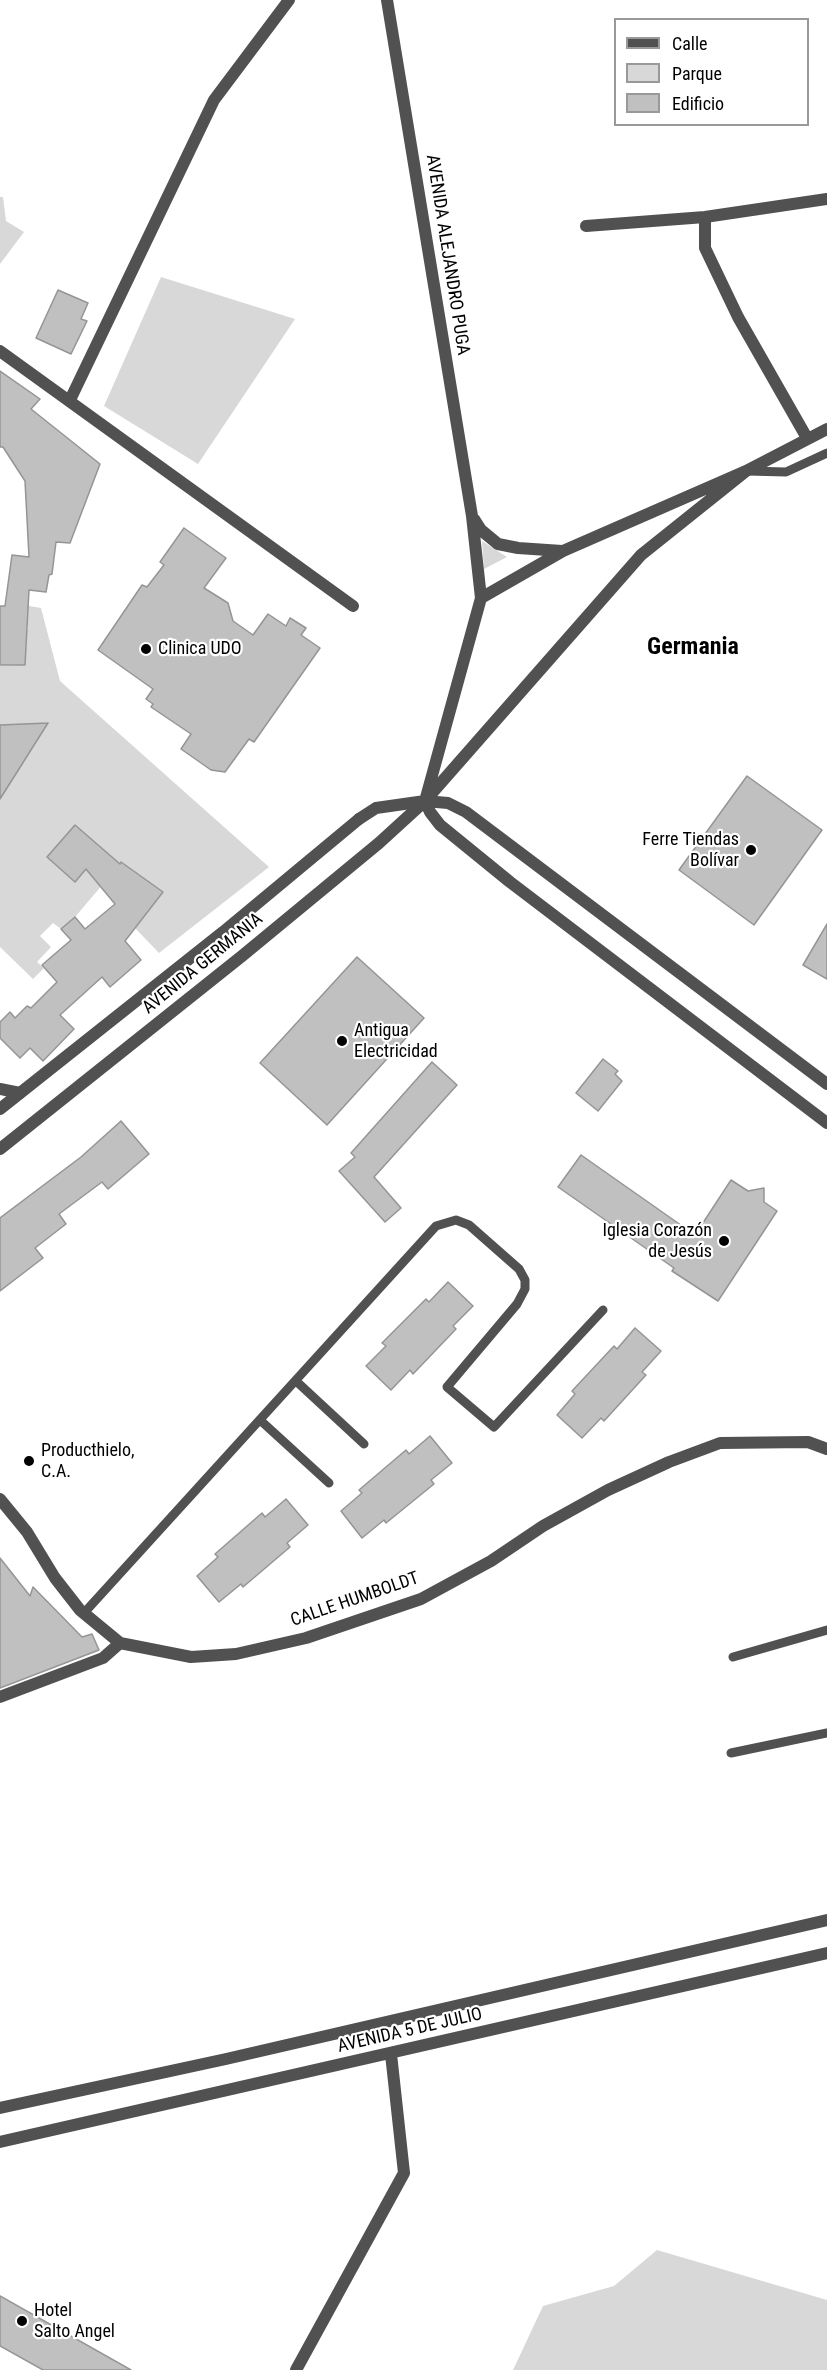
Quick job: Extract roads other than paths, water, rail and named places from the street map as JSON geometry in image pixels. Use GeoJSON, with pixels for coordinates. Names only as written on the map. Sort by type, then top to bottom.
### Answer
{"type":"FeatureCollection","features":[{"type":"Feature","properties":{"kind":"street"},"geometry":{"type":"LineString","coordinates":[[70,400],[214,100],[289,0]]}},
{"type":"Feature","properties":{"kind":"street","name":"AVENIDA ALEJANDRO PUGA"},"geometry":{"type":"LineString","coordinates":[[387,0],[471,516],[481,598]]}},
{"type":"Feature","properties":{"kind":"street"},"geometry":{"type":"LineString","coordinates":[[586,226],[705,217],[827,199]]}},
{"type":"Feature","properties":{"kind":"street"},"geometry":{"type":"LineString","coordinates":[[705,217],[705,248],[738,317],[807,438]]}},
{"type":"Feature","properties":{"kind":"street"},"geometry":{"type":"LineString","coordinates":[[0,351],[353,606]]}},
{"type":"Feature","properties":{"kind":"street"},"geometry":{"type":"LineString","coordinates":[[827,429],[746,471],[563,551],[481,598],[425,801],[440,825],[510,882],[827,1123]]}},
{"type":"Feature","properties":{"kind":"street","name":"AVENIDA GERMANIA"},"geometry":{"type":"LineString","coordinates":[[0,1149],[243,956],[379,843],[425,801],[641,555],[746,471]]}},
{"type":"Feature","properties":{"kind":"street"},"geometry":{"type":"LineString","coordinates":[[471,516],[481,530],[498,544],[518,548],[563,551]]}},
{"type":"Feature","properties":{"kind":"street","name":"AVENIDA GERMANIA"},"geometry":{"type":"LineString","coordinates":[[0,1109],[223,932],[359,819],[376,808],[425,801],[448,803],[466,812],[827,1084]]}},
{"type":"Feature","properties":{"kind":"street"},"geometry":{"type":"LineString","coordinates":[[0,1089],[20,1093]]}},
{"type":"Feature","properties":{"kind":"street","name":"CALLE HUMBOLDT"},"geometry":{"type":"LineString","coordinates":[[0,1499],[27,1532],[55,1578],[84,1613],[120,1643],[191,1657],[236,1654],[306,1638],[421,1599],[491,1561],[543,1526],[608,1490],[669,1462],[720,1443],[808,1442],[827,1449]]}},
{"type":"Feature","properties":{"kind":"street"},"geometry":{"type":"LineString","coordinates":[[0,1697],[103,1658],[120,1643]]}},
{"type":"Feature","properties":{"kind":"street","name":"AVENIDA 5 DE JULIO"},"geometry":{"type":"LineString","coordinates":[[0,2108],[226,2059],[827,1920]]}},
{"type":"Feature","properties":{"kind":"street","name":"AVENIDA 5 DE JULIO"},"geometry":{"type":"LineString","coordinates":[[0,2142],[34,2132],[391,2054],[827,1953]]}},
{"type":"Feature","properties":{"kind":"street"},"geometry":{"type":"LineString","coordinates":[[296,2370],[404,2173],[391,2054]]}},
{"type":"Feature","properties":{"kind":"lane"},"geometry":{"type":"LineString","coordinates":[[746,471],[786,472],[827,453]]}},
{"type":"Feature","properties":{"kind":"lane"},"geometry":{"type":"LineString","coordinates":[[84,1613],[436,1226],[450,1221],[463,1222],[478,1231],[519,1269],[525,1280],[525,1289],[517,1304],[447,1387],[494,1426],[603,1310]]}},
{"type":"Feature","properties":{"kind":"lane"},"geometry":{"type":"LineString","coordinates":[[296,1381],[364,1444]]}},
{"type":"Feature","properties":{"kind":"lane"},"geometry":{"type":"LineString","coordinates":[[260,1420],[329,1483]]}},
{"type":"Feature","properties":{"kind":"lane"},"geometry":{"type":"LineString","coordinates":[[733,1657],[827,1630]]}},
{"type":"Feature","properties":{"kind":"lane"},"geometry":{"type":"LineString","coordinates":[[731,1753],[827,1733]]}},
{"type":"Feature","properties":{"kind":"place","name":"Clinica UDO"},"geometry":{"type":"Point","coordinates":[146,649]}},
{"type":"Feature","properties":{"kind":"place","name":"Ferre Tiendas Bolívar"},"geometry":{"type":"Point","coordinates":[751,850]}},
{"type":"Feature","properties":{"kind":"place","name":"Antigua Electricidad"},"geometry":{"type":"Point","coordinates":[342,1041]}},
{"type":"Feature","properties":{"kind":"place","name":"Iglesia Corazón de Jesús"},"geometry":{"type":"Point","coordinates":[724,1241]}},
{"type":"Feature","properties":{"kind":"place","name":"Producthielo, C.A."},"geometry":{"type":"Point","coordinates":[29,1461]}},
{"type":"Feature","properties":{"kind":"place","name":"Hotel Salto Angel"},"geometry":{"type":"Point","coordinates":[22,2321]}},
{"type":"Feature","properties":{"kind":"district","name":"Germania"},"geometry":{"type":"Point","coordinates":[693,648]}}]}
